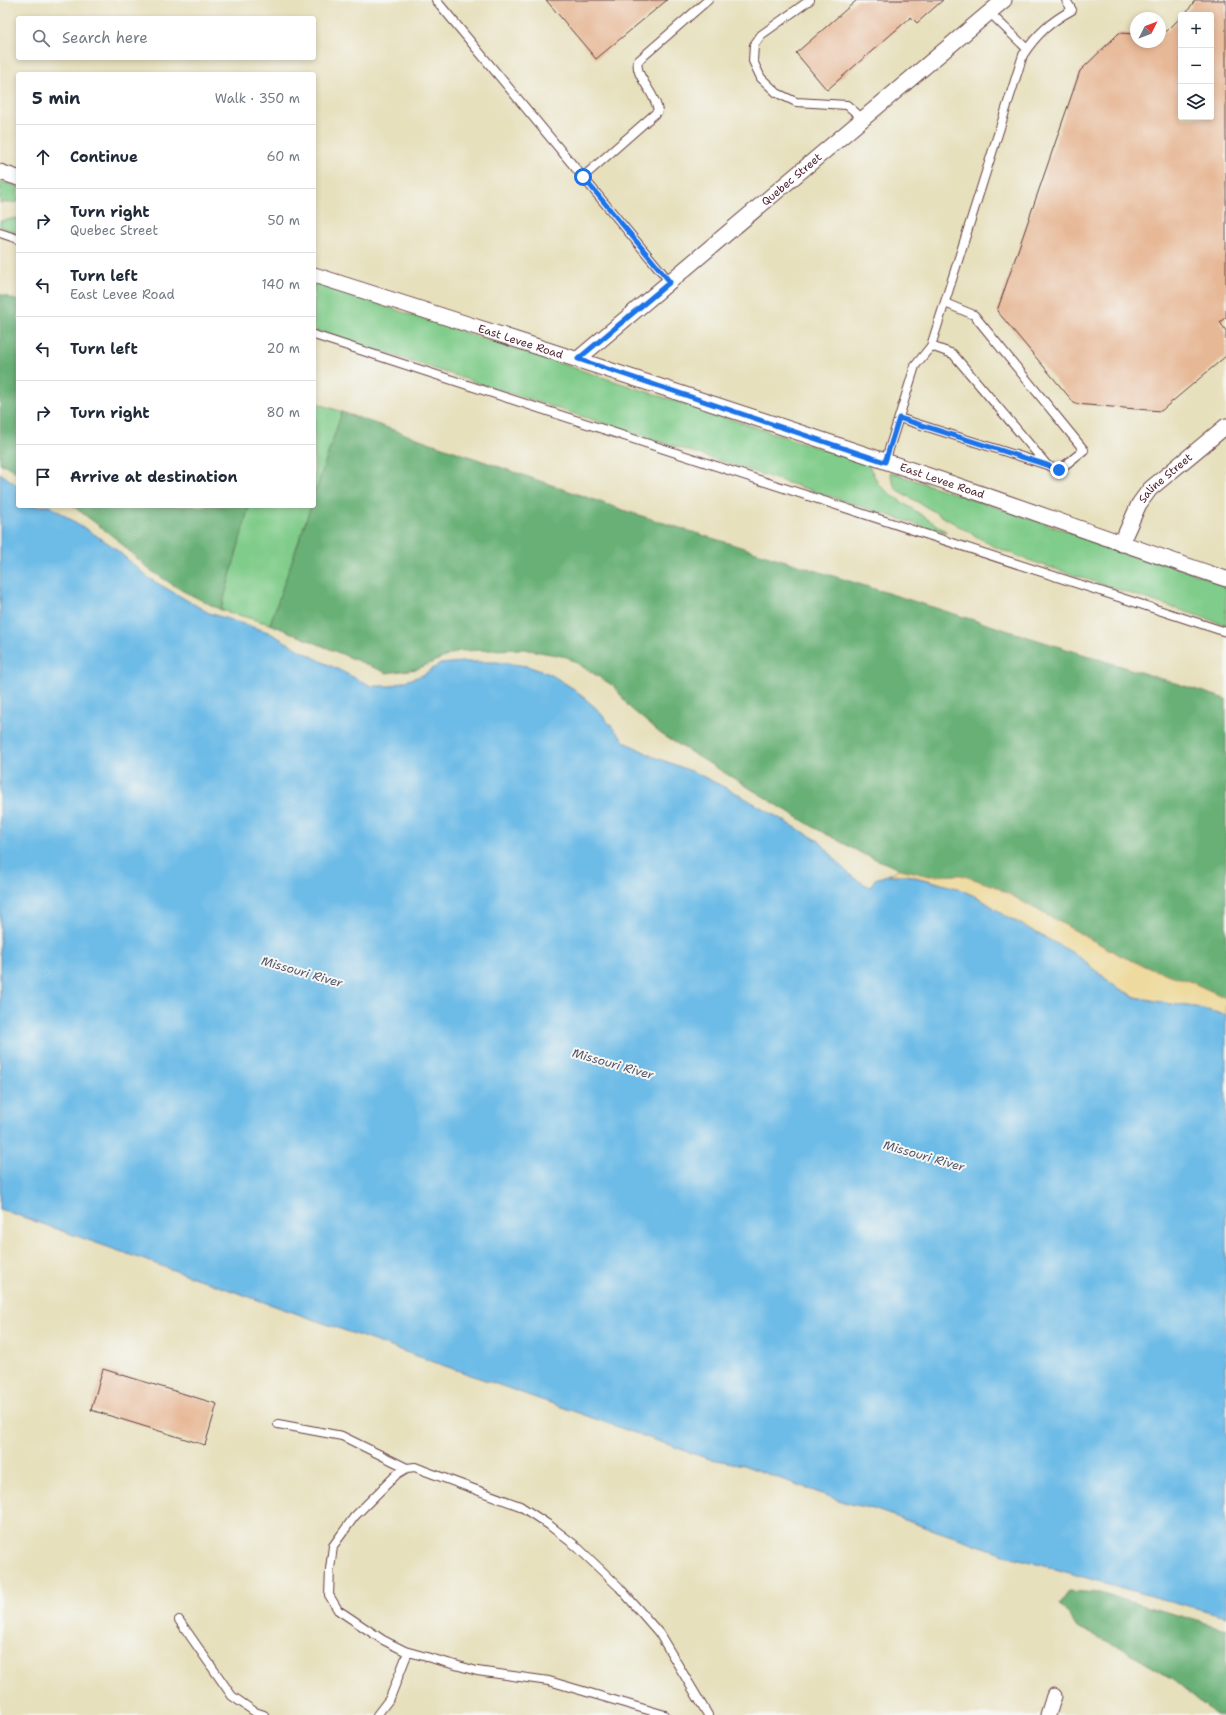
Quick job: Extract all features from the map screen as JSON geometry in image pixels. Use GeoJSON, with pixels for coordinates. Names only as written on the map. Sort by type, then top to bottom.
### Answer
{"type":"FeatureCollection","features":[{"type":"Feature","properties":{"kind":"street","name":"Quebec Street"},"geometry":{"type":"LineString","coordinates":[[578,359],[1004,0]]}},
{"type":"Feature","properties":{"kind":"street"},"geometry":{"type":"LineString","coordinates":[[0,172],[16,177]]}},
{"type":"Feature","properties":{"kind":"street","name":"East Levee Road"},"geometry":{"type":"LineString","coordinates":[[316,276],[578,359],[1226,579]]}},
{"type":"Feature","properties":{"kind":"street","name":"Saline Street"},"geometry":{"type":"LineString","coordinates":[[1121,544],[1139,504],[1150,489],[1226,426]]}},
{"type":"Feature","properties":{"kind":"street"},"geometry":{"type":"LineString","coordinates":[[1048,1715],[1054,1696]]}},
{"type":"Feature","properties":{"kind":"lane"},"geometry":{"type":"LineString","coordinates":[[436,0],[670,282]]}},
{"type":"Feature","properties":{"kind":"lane"},"geometry":{"type":"LineString","coordinates":[[583,177],[658,111],[657,103],[637,70],[638,61],[708,0]]}},
{"type":"Feature","properties":{"kind":"lane"},"geometry":{"type":"LineString","coordinates":[[810,0],[761,35],[754,45],[753,60],[761,78],[777,93],[796,102],[847,105],[863,119]]}},
{"type":"Feature","properties":{"kind":"lane"},"geometry":{"type":"LineString","coordinates":[[885,462],[915,366],[931,346],[1023,55],[1035,37],[1058,18],[1072,10],[1066,0]]}},
{"type":"Feature","properties":{"kind":"lane"},"geometry":{"type":"LineString","coordinates":[[990,13],[1027,49]]}},
{"type":"Feature","properties":{"kind":"lane"},"geometry":{"type":"LineString","coordinates":[[0,233],[16,238]]}},
{"type":"Feature","properties":{"kind":"lane"},"geometry":{"type":"LineString","coordinates":[[899,418],[1059,470],[1084,450],[974,315],[945,303]]}},
{"type":"Feature","properties":{"kind":"lane"},"geometry":{"type":"LineString","coordinates":[[316,336],[1226,632]]}},
{"type":"Feature","properties":{"kind":"lane"},"geometry":{"type":"LineString","coordinates":[[931,346],[953,354],[1047,465]]}},
{"type":"Feature","properties":{"kind":"lane"},"geometry":{"type":"LineString","coordinates":[[278,1424],[342,1436],[407,1468]]}},
{"type":"Feature","properties":{"kind":"lane"},"geometry":{"type":"LineString","coordinates":[[665,1715],[549,1681],[477,1671],[408,1652],[383,1640],[338,1610],[329,1595],[333,1546],[354,1517],[397,1474],[407,1468],[415,1467],[520,1506],[549,1525],[576,1546],[619,1587],[659,1633],[708,1715]]}},
{"type":"Feature","properties":{"kind":"lane"},"geometry":{"type":"LineString","coordinates":[[179,1620],[232,1696],[255,1712],[264,1715]]}},
{"type":"Feature","properties":{"kind":"lane"},"geometry":{"type":"LineString","coordinates":[[377,1715],[390,1698],[408,1652]]}},
{"type":"Feature","properties":{"kind":"green space"},"geometry":{"type":"Polygon","coordinates":[[[0,181],[16,186],[16,202],[0,203],[0,181]]]}},
{"type":"Feature","properties":{"kind":"green space"},"geometry":{"type":"Polygon","coordinates":[[[16,218],[16,232],[0,227],[0,221],[16,218]]]}},
{"type":"Feature","properties":{"kind":"green space"},"geometry":{"type":"Polygon","coordinates":[[[316,284],[868,464],[879,485],[947,532],[931,529],[316,331],[316,284]]]}},
{"type":"Feature","properties":{"kind":"green space"},"geometry":{"type":"Polygon","coordinates":[[[0,294],[16,300],[16,472],[5,465],[0,464],[0,294]]]}},
{"type":"Feature","properties":{"kind":"green space"},"geometry":{"type":"Polygon","coordinates":[[[316,403],[342,412],[316,490],[316,403]]]}},
{"type":"Feature","properties":{"kind":"green space"},"geometry":{"type":"Polygon","coordinates":[[[342,412],[629,512],[1226,699],[1226,998],[1189,981],[1151,969],[1119,955],[994,886],[961,875],[929,876],[900,869],[863,854],[815,828],[661,734],[629,707],[615,687],[567,657],[523,649],[459,651],[417,669],[387,673],[270,624],[310,508],[316,508],[316,490],[342,412]]]}},
{"type":"Feature","properties":{"kind":"green space"},"geometry":{"type":"Polygon","coordinates":[[[890,472],[1226,584],[1226,625],[1025,559],[993,546],[897,490],[890,472]]]}},
{"type":"Feature","properties":{"kind":"green space"},"geometry":{"type":"Polygon","coordinates":[[[76,508],[248,508],[221,610],[181,590],[150,570],[115,538],[76,508]]]}},
{"type":"Feature","properties":{"kind":"green space"},"geometry":{"type":"Polygon","coordinates":[[[248,508],[310,508],[270,624],[221,610],[248,508]]]}},
{"type":"Feature","properties":{"kind":"green space"},"geometry":{"type":"Polygon","coordinates":[[[1069,1591],[1100,1593],[1226,1629],[1226,1715],[1216,1715],[1174,1680],[1119,1647],[1077,1627],[1060,1604],[1069,1591]]]}},
{"type":"Feature","properties":{"kind":"sand"},"geometry":{"type":"Polygon","coordinates":[[[900,869],[929,876],[961,875],[994,886],[1119,955],[1151,969],[1189,981],[1226,998],[1226,1015],[1195,1007],[1136,997],[1116,987],[1075,954],[1006,916],[979,898],[936,882],[907,875],[887,875],[900,869]]]}},
{"type":"Feature","properties":{"kind":"water","name":"Missouri River"},"geometry":{"type":"Polygon","coordinates":[[[0,473],[16,485],[16,508],[53,508],[111,545],[150,579],[209,613],[268,632],[311,656],[371,686],[391,686],[423,675],[440,664],[462,662],[497,662],[527,666],[550,674],[574,689],[596,708],[625,742],[654,757],[694,772],[736,793],[819,841],[846,871],[857,880],[870,887],[875,879],[887,875],[907,875],[957,888],[979,898],[1006,916],[1075,954],[1116,987],[1135,997],[1195,1007],[1226,1015],[1226,1616],[1013,1557],[873,1509],[847,1503],[743,1465],[706,1458],[0,1209],[0,473]]]}},
{"type":"Feature","properties":{"kind":"building"},"geometry":{"type":"Polygon","coordinates":[[[546,0],[667,0],[596,59],[546,0]]]}},
{"type":"Feature","properties":{"kind":"building"},"geometry":{"type":"Polygon","coordinates":[[[857,0],[943,0],[917,23],[911,17],[827,90],[796,53],[857,0]]]}},
{"type":"Feature","properties":{"kind":"building"},"geometry":{"type":"Polygon","coordinates":[[[1195,0],[1226,0],[1226,317],[1220,322],[1226,331],[1226,356],[1161,411],[1075,404],[997,311],[1080,71],[1119,33],[1130,34],[1130,48],[1166,48],[1166,31],[1178,20],[1178,120],[1214,120],[1214,12],[1187,12],[1195,0]]]}},
{"type":"Feature","properties":{"kind":"building"},"geometry":{"type":"Polygon","coordinates":[[[103,1369],[217,1404],[205,1445],[91,1410],[103,1369]]]}},
{"type":"Feature","properties":{"kind":"route"},"geometry":{"type":"LineString","coordinates":[[583,177],[670,282],[578,359],[885,462],[899,418],[1059,470]]}}]}
